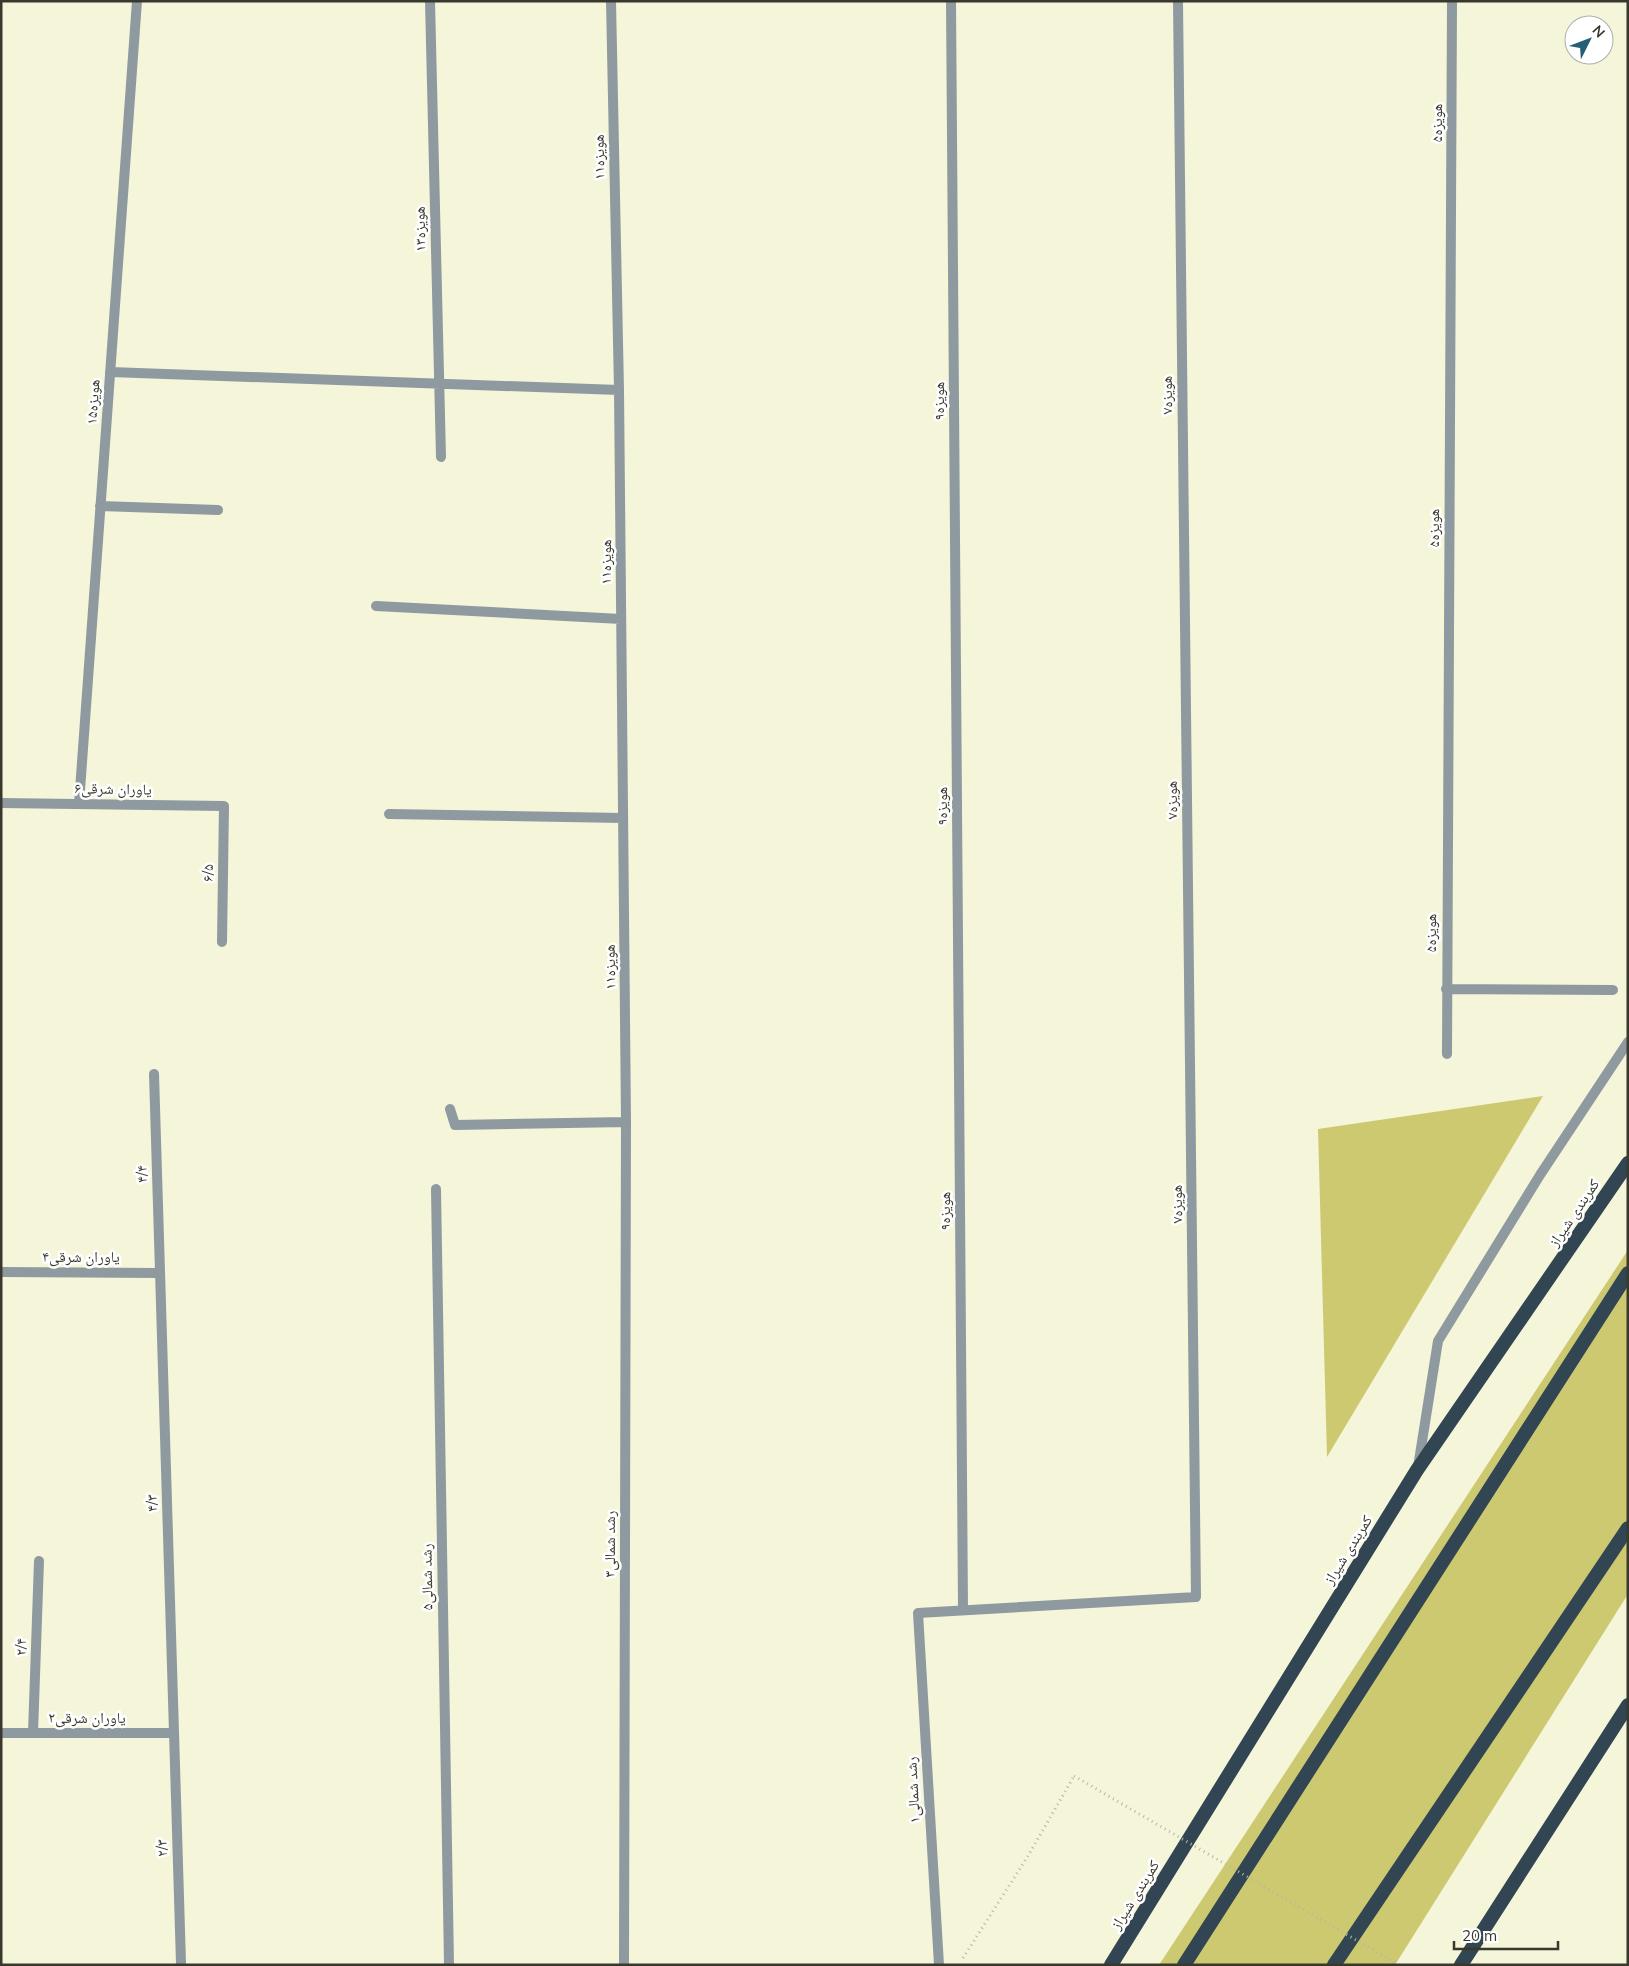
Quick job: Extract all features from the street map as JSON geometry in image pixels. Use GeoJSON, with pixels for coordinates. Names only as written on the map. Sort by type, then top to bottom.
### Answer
{"type":"FeatureCollection","features":[{"type":"Feature","properties":{"kind":"highway","name":"کمربندی شیراز"},"geometry":{"type":"LineString","coordinates":[[1111,1965],[1417,1470],[1628,1163]]}},
{"type":"Feature","properties":{"kind":"highway"},"geometry":{"type":"LineString","coordinates":[[1184,1965],[1628,1273]]}},
{"type":"Feature","properties":{"kind":"highway"},"geometry":{"type":"LineString","coordinates":[[1334,1965],[1628,1528]]}},
{"type":"Feature","properties":{"kind":"highway"},"geometry":{"type":"LineString","coordinates":[[1461,1965],[1628,1705]]}},
{"type":"Feature","properties":{"kind":"street","name":"هویزه۱۵"},"geometry":{"type":"LineString","coordinates":[[79,804],[137,1]]}},
{"type":"Feature","properties":{"kind":"street","name":"هویزه۱۳"},"geometry":{"type":"LineString","coordinates":[[430,1],[441,457]]}},
{"type":"Feature","properties":{"kind":"street","name":"هویزه۱۱"},"geometry":{"type":"LineString","coordinates":[[611,1],[620,390],[626,1122]]}},
{"type":"Feature","properties":{"kind":"street","name":"هویزه۹"},"geometry":{"type":"LineString","coordinates":[[951,1],[963,1610]]}},
{"type":"Feature","properties":{"kind":"street","name":"هویزه۷"},"geometry":{"type":"LineString","coordinates":[[963,1610],[1196,1597],[1178,1]]}},
{"type":"Feature","properties":{"kind":"street","name":"هویزه۵"},"geometry":{"type":"LineString","coordinates":[[1446,1054],[1452,1]]}},
{"type":"Feature","properties":{"kind":"street"},"geometry":{"type":"LineString","coordinates":[[110,372],[620,390]]}},
{"type":"Feature","properties":{"kind":"street"},"geometry":{"type":"LineString","coordinates":[[100,506],[218,510]]}},
{"type":"Feature","properties":{"kind":"street"},"geometry":{"type":"LineString","coordinates":[[376,606],[621,619]]}},
{"type":"Feature","properties":{"kind":"street","name":"یاوران شرقی۶"},"geometry":{"type":"LineString","coordinates":[[1,803],[224,806]]}},
{"type":"Feature","properties":{"kind":"street","name":"۶/۵"},"geometry":{"type":"LineString","coordinates":[[222,942],[224,806]]}},
{"type":"Feature","properties":{"kind":"street"},"geometry":{"type":"LineString","coordinates":[[389,814],[623,818]]}},
{"type":"Feature","properties":{"kind":"street"},"geometry":{"type":"LineString","coordinates":[[1446,989],[1613,990]]}},
{"type":"Feature","properties":{"kind":"street"},"geometry":{"type":"LineString","coordinates":[[1417,1470],[1438,1341],[1540,1175],[1628,1042]]}},
{"type":"Feature","properties":{"kind":"street","name":"۴/۴"},"geometry":{"type":"LineString","coordinates":[[154,1074],[160,1272]]}},
{"type":"Feature","properties":{"kind":"street"},"geometry":{"type":"LineString","coordinates":[[450,1109],[455,1125],[626,1122]]}},
{"type":"Feature","properties":{"kind":"street","name":"رشد شمالی۳"},"geometry":{"type":"LineString","coordinates":[[624,1965],[626,1122]]}},
{"type":"Feature","properties":{"kind":"street","name":"رشد شمالی۵"},"geometry":{"type":"LineString","coordinates":[[436,1189],[449,1965]]}},
{"type":"Feature","properties":{"kind":"street","name":"یاوران شرقی۴"},"geometry":{"type":"LineString","coordinates":[[1,1272],[160,1272]]}},
{"type":"Feature","properties":{"kind":"street","name":"۴/۳"},"geometry":{"type":"LineString","coordinates":[[160,1272],[174,1733]]}},
{"type":"Feature","properties":{"kind":"street","name":"۲/۴"},"geometry":{"type":"LineString","coordinates":[[33,1733],[39,1561]]}},
{"type":"Feature","properties":{"kind":"street","name":"رشد شمالی۱"},"geometry":{"type":"LineString","coordinates":[[939,1965],[918,1613],[963,1610]]}},
{"type":"Feature","properties":{"kind":"street","name":"یاوران شرقی۲"},"geometry":{"type":"LineString","coordinates":[[1,1733],[174,1733]]}},
{"type":"Feature","properties":{"kind":"street","name":"۲/۳"},"geometry":{"type":"LineString","coordinates":[[174,1733],[181,1962]]}},
{"type":"Feature","properties":{"kind":"path"},"geometry":{"type":"LineString","coordinates":[[958,1965],[1028,1856],[1074,1776],[1398,1965]]}},
{"type":"Feature","properties":{"kind":"shaded area"},"geometry":{"type":"Polygon","coordinates":[[[1543,1096],[1327,1457],[1318,1129],[1543,1096]]]}},
{"type":"Feature","properties":{"kind":"shaded area"},"geometry":{"type":"Polygon","coordinates":[[[1628,1250],[1628,1594],[1395,1965],[1159,1965],[1628,1250]]]}}]}
